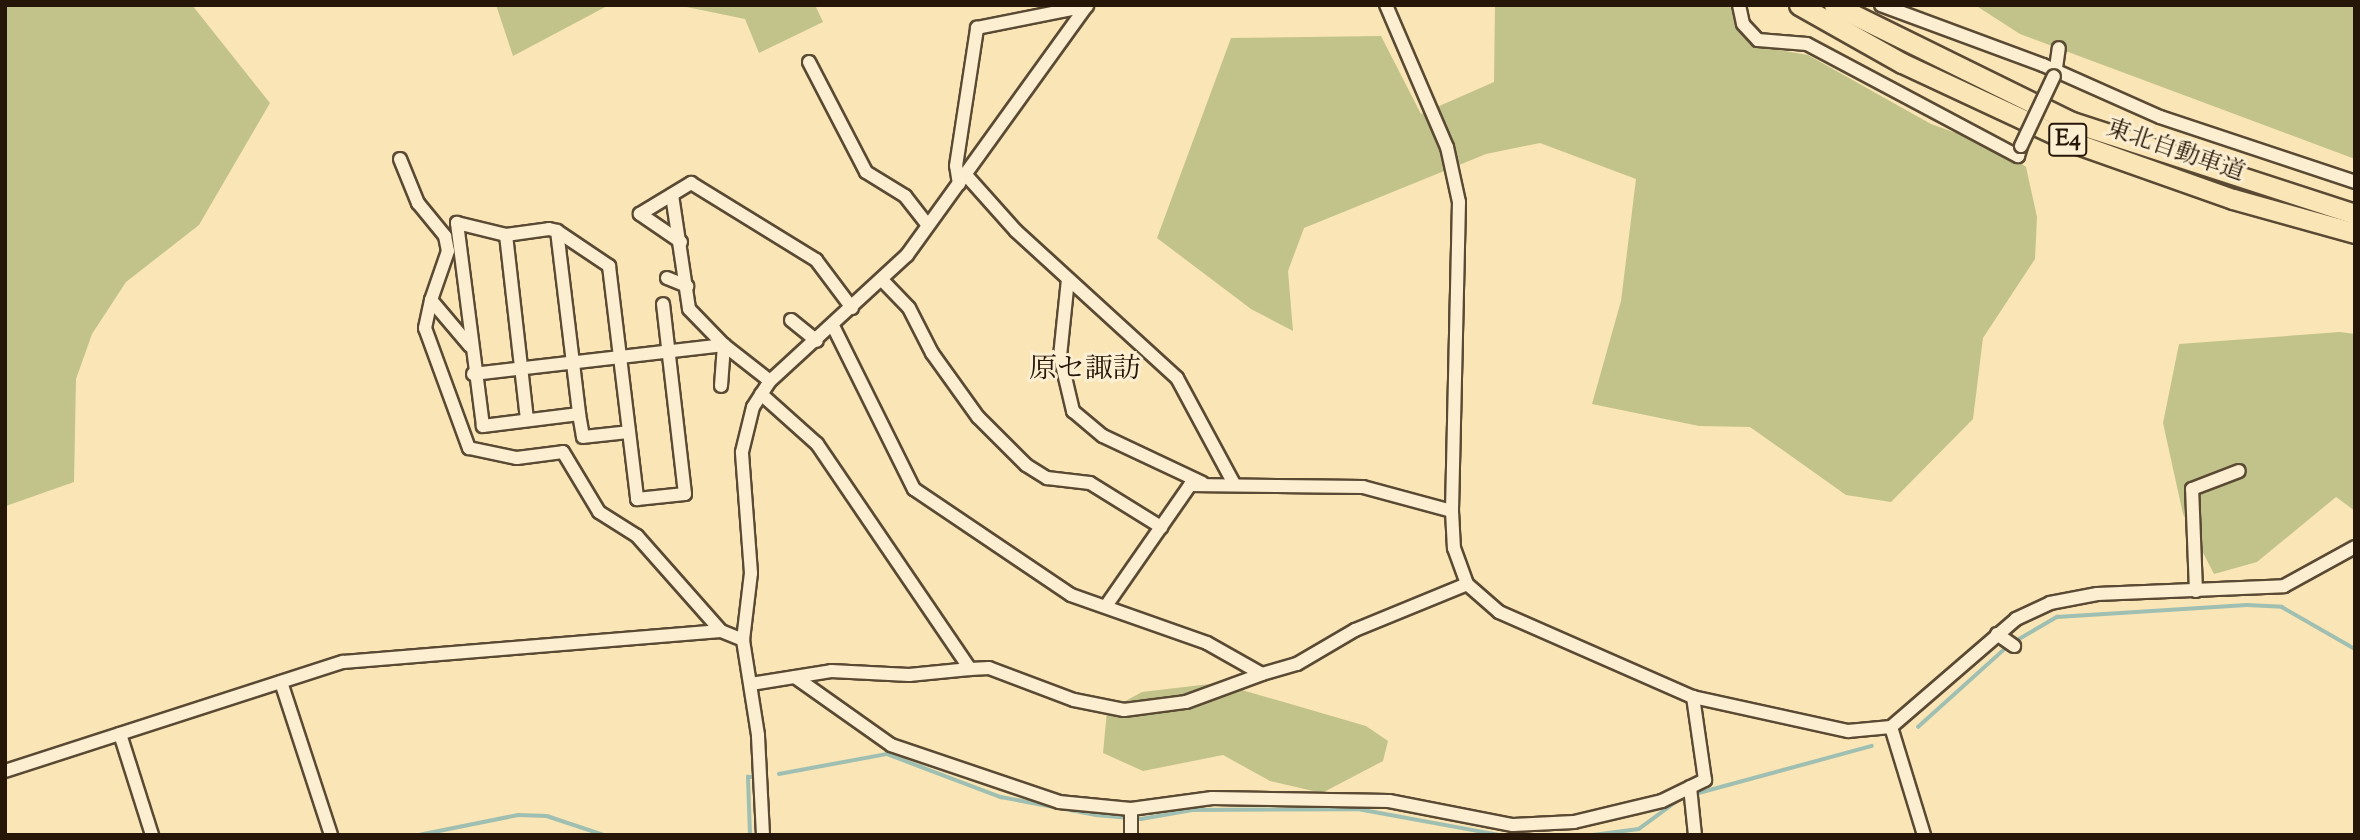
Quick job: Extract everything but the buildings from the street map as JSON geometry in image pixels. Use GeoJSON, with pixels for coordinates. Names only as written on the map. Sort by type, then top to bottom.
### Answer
{"type":"FeatureCollection","features":[{"type":"Feature","properties":{"kind":"highway","name":"東北自動車道"},"geometry":{"type":"LineString","coordinates":[[1799,5],[1902,63],[2068,141],[2233,199],[2355,233]]}},
{"type":"Feature","properties":{"kind":"highway","name":"東北自動車道"},"geometry":{"type":"LineString","coordinates":[[1834,5],[1981,83],[2072,122],[2355,214]]}},
{"type":"Feature","properties":{"kind":"street"},"geometry":{"type":"LineString","coordinates":[[1087,5],[977,28],[956,166],[963,179],[1177,378],[1234,484]]}},
{"type":"Feature","properties":{"kind":"street"},"geometry":{"type":"LineString","coordinates":[[763,835],[751,684],[743,640],[751,573],[742,452],[761,394],[770,381],[883,281],[963,179],[1087,5]]}},
{"type":"Feature","properties":{"kind":"street"},"geometry":{"type":"LineString","coordinates":[[1387,5],[1447,147],[1459,202],[1452,511],[1454,548],[1467,584],[1499,612],[1693,697],[1848,731],[1891,727],[2005,639],[2016,618],[2067,597],[2284,586],[2355,547]]}},
{"type":"Feature","properties":{"kind":"street"},"geometry":{"type":"LineString","coordinates":[[1739,5],[1743,24],[1758,40],[1807,44],[2018,156],[2055,73],[2059,48]]}},
{"type":"Feature","properties":{"kind":"street"},"geometry":{"type":"LineString","coordinates":[[1881,5],[2160,117],[2355,182]]}},
{"type":"Feature","properties":{"kind":"street"},"geometry":{"type":"LineString","coordinates":[[809,62],[866,172],[905,196],[928,224]]}},
{"type":"Feature","properties":{"kind":"street"},"geometry":{"type":"LineString","coordinates":[[400,159],[418,203],[447,243],[425,328],[470,447],[517,458],[563,452],[599,512],[637,536],[721,631],[743,640]]}},
{"type":"Feature","properties":{"kind":"street"},"geometry":{"type":"LineString","coordinates":[[681,242],[640,214],[691,183],[816,260],[852,308]]}},
{"type":"Feature","properties":{"kind":"street"},"geometry":{"type":"LineString","coordinates":[[672,195],[689,309],[724,345],[770,381]]}},
{"type":"Feature","properties":{"kind":"street"},"geometry":{"type":"LineString","coordinates":[[579,414],[483,426],[473,374],[457,223],[506,235],[557,231],[609,266],[637,499],[684,494],[663,304]]}},
{"type":"Feature","properties":{"kind":"street"},"geometry":{"type":"LineString","coordinates":[[557,231],[583,437],[629,432]]}},
{"type":"Feature","properties":{"kind":"street"},"geometry":{"type":"LineString","coordinates":[[506,235],[527,419]]}},
{"type":"Feature","properties":{"kind":"street"},"geometry":{"type":"LineString","coordinates":[[667,278],[687,286]]}},
{"type":"Feature","properties":{"kind":"street"},"geometry":{"type":"LineString","coordinates":[[1068,279],[1060,356],[1073,411],[1103,436],[1203,483]]}},
{"type":"Feature","properties":{"kind":"street"},"geometry":{"type":"LineString","coordinates":[[883,281],[909,308],[978,417],[1026,465],[1047,478],[1090,483],[1161,527]]}},
{"type":"Feature","properties":{"kind":"street"},"geometry":{"type":"LineString","coordinates":[[431,300],[470,346]]}},
{"type":"Feature","properties":{"kind":"street"},"geometry":{"type":"LineString","coordinates":[[791,320],[817,341]]}},
{"type":"Feature","properties":{"kind":"street"},"geometry":{"type":"LineString","coordinates":[[833,326],[914,489],[1055,585],[1153,629],[1206,643],[1262,674]]}},
{"type":"Feature","properties":{"kind":"street"},"geometry":{"type":"LineString","coordinates":[[473,374],[724,345]]}},
{"type":"Feature","properties":{"kind":"street"},"geometry":{"type":"LineString","coordinates":[[722,386],[724,345]]}},
{"type":"Feature","properties":{"kind":"street"},"geometry":{"type":"LineString","coordinates":[[761,394],[817,444],[970,669]]}},
{"type":"Feature","properties":{"kind":"street"},"geometry":{"type":"LineString","coordinates":[[2196,591],[2192,489],[2239,471]]}},
{"type":"Feature","properties":{"kind":"street"},"geometry":{"type":"LineString","coordinates":[[1106,606],[1161,527],[1182,488],[1203,483],[1377,488],[1452,511]]}},
{"type":"Feature","properties":{"kind":"street"},"geometry":{"type":"LineString","coordinates":[[751,684],[831,671],[909,675],[989,668],[1074,700],[1124,709],[1186,702],[1297,664],[1355,630],[1467,584]]}},
{"type":"Feature","properties":{"kind":"street"},"geometry":{"type":"LineString","coordinates":[[5,771],[343,662],[721,631]]}},
{"type":"Feature","properties":{"kind":"street"},"geometry":{"type":"LineString","coordinates":[[795,677],[864,729],[926,761],[1059,802],[1131,820],[1212,798],[1388,801],[1537,825],[1661,801],[1705,780],[1693,697]]}},
{"type":"Feature","properties":{"kind":"street"},"geometry":{"type":"LineString","coordinates":[[281,682],[331,835]]}},
{"type":"Feature","properties":{"kind":"street"},"geometry":{"type":"LineString","coordinates":[[1891,727],[1924,835]]}},
{"type":"Feature","properties":{"kind":"street"},"geometry":{"type":"LineString","coordinates":[[120,734],[152,835]]}},
{"type":"Feature","properties":{"kind":"street"},"geometry":{"type":"LineString","coordinates":[[1690,787],[1695,835]]}},
{"type":"Feature","properties":{"kind":"green space"},"geometry":{"type":"Polygon","coordinates":[[[5,5],[192,5],[270,103],[199,225],[126,282],[92,334],[76,379],[74,482],[6,506],[5,5]]]}},
{"type":"Feature","properties":{"kind":"green space"},"geometry":{"type":"Polygon","coordinates":[[[496,5],[609,5],[513,56],[496,5]]]}},
{"type":"Feature","properties":{"kind":"green space"},"geometry":{"type":"Polygon","coordinates":[[[677,5],[815,5],[823,22],[759,53],[745,19],[677,5]]]}},
{"type":"Feature","properties":{"kind":"green space"},"geometry":{"type":"Polygon","coordinates":[[[1495,5],[1734,5],[1752,45],[1808,55],[1931,124],[2003,150],[2026,167],[2037,217],[2035,259],[1983,338],[1973,419],[1891,502],[1846,495],[1750,427],[1699,426],[1592,404],[1621,301],[1636,179],[1540,143],[1486,154],[1304,228],[1288,271],[1293,331],[1251,309],[1157,238],[1231,38],[1381,36],[1421,114],[1494,82],[1495,5]]]}},
{"type":"Feature","properties":{"kind":"green space"},"geometry":{"type":"Polygon","coordinates":[[[1975,5],[2355,5],[2355,159],[2020,34],[1975,5]]]}},
{"type":"Feature","properties":{"kind":"green space"},"geometry":{"type":"Polygon","coordinates":[[[2340,332],[2355,334],[2355,511],[2336,497],[2257,562],[2214,574],[2183,514],[2163,423],[2179,344],[2340,332]]]}},
{"type":"Feature","properties":{"kind":"green space"},"geometry":{"type":"Polygon","coordinates":[[[1218,683],[1366,726],[1388,741],[1383,761],[1322,793],[1270,781],[1223,755],[1143,771],[1103,753],[1107,711],[1142,692],[1218,683]]]}},
{"type":"Feature","properties":{"kind":"waterway"},"geometry":{"type":"LineString","coordinates":[[2014,642],[2057,617],[2247,605],[2282,607],[2355,649]]}},
{"type":"Feature","properties":{"kind":"waterway"},"geometry":{"type":"LineString","coordinates":[[1918,727],[2008,646]]}},
{"type":"Feature","properties":{"kind":"waterway"},"geometry":{"type":"LineString","coordinates":[[1695,794],[1872,746]]}},
{"type":"Feature","properties":{"kind":"waterway"},"geometry":{"type":"LineString","coordinates":[[779,774],[887,754],[1001,797],[1096,815],[1141,819],[1193,810],[1358,809],[1499,835]]}},
{"type":"Feature","properties":{"kind":"waterway"},"geometry":{"type":"LineString","coordinates":[[750,835],[748,777],[754,777]]}},
{"type":"Feature","properties":{"kind":"waterway"},"geometry":{"type":"LineString","coordinates":[[1593,835],[1639,829],[1684,796]]}},
{"type":"Feature","properties":{"kind":"waterway"},"geometry":{"type":"LineString","coordinates":[[419,835],[518,815],[547,816],[604,835]]}},
{"type":"Feature","properties":{"kind":"district","name":"原セ諏訪"},"geometry":{"type":"Point","coordinates":[1085,370]}}]}
